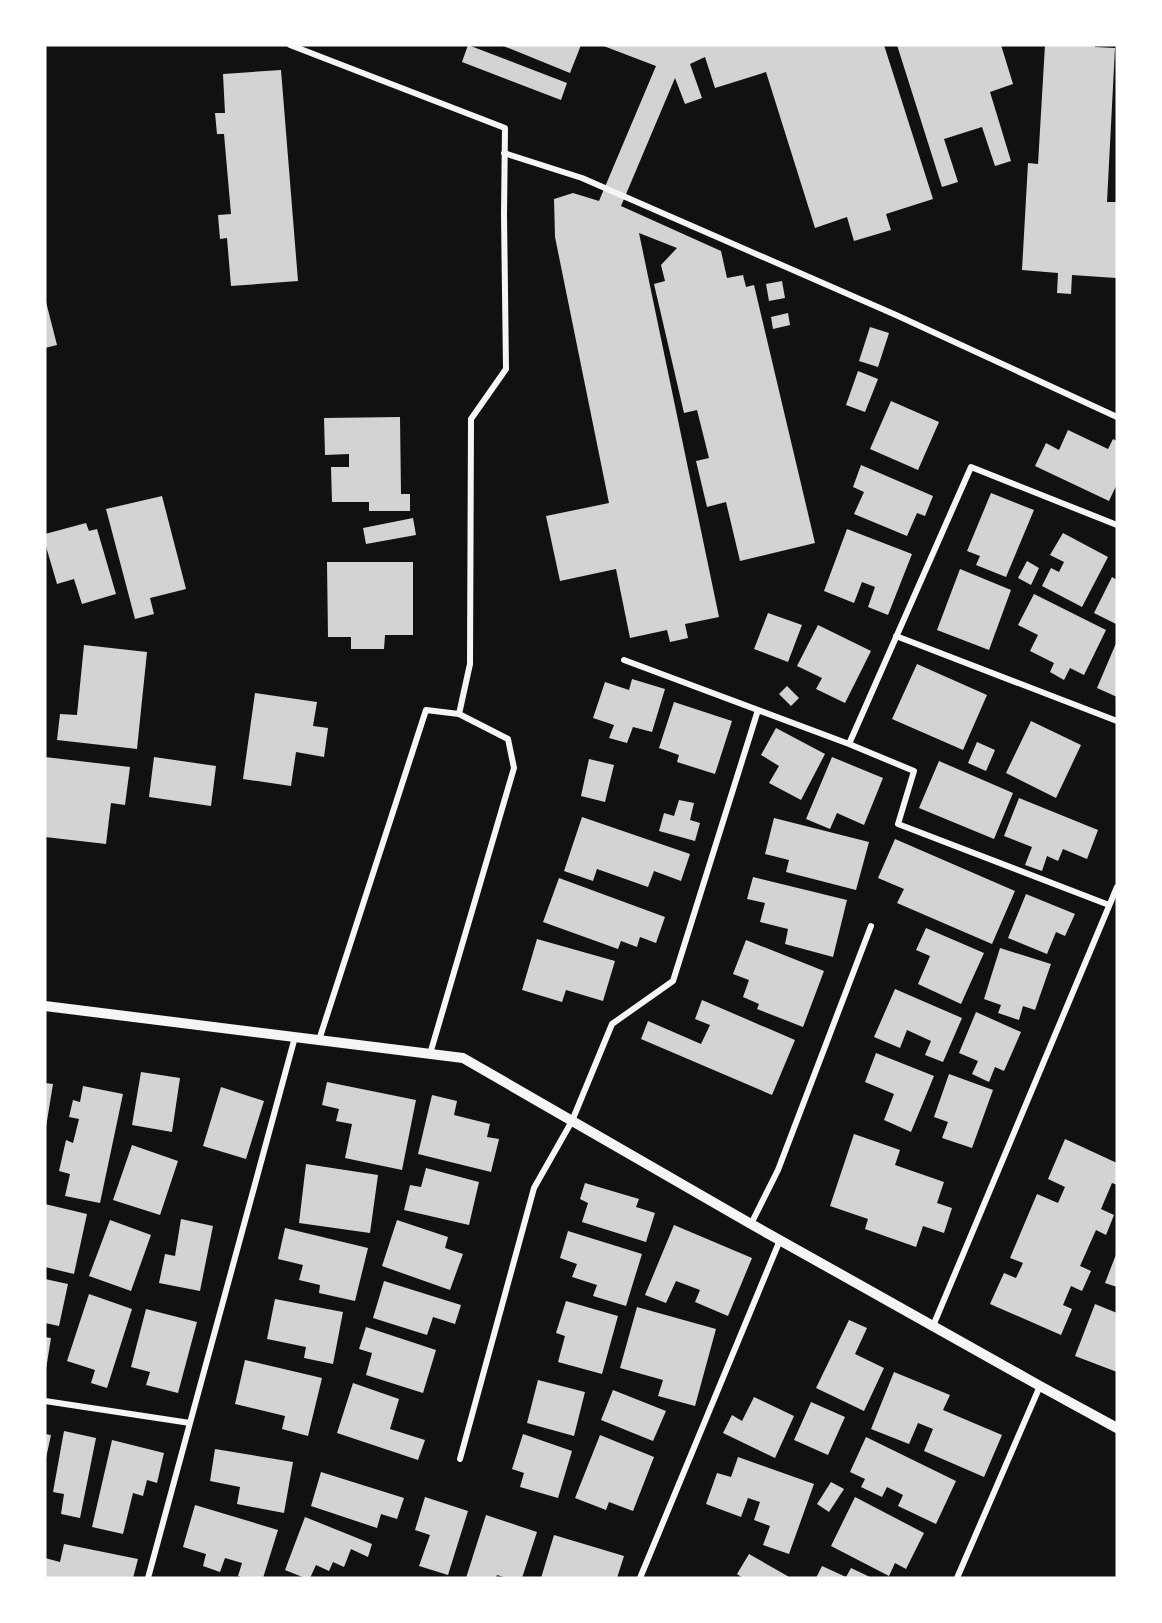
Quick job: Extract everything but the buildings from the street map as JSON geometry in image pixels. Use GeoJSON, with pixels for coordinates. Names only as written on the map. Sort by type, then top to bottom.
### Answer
{"type":"FeatureCollection","features":[{"type":"Feature","properties":{"kind":"street"},"geometry":{"type":"LineString","coordinates":[[290,45],[505,128],[506,369],[471,419],[470,664],[459,714]]}},
{"type":"Feature","properties":{"kind":"street"},"geometry":{"type":"LineString","coordinates":[[504,153],[582,177],[896,315],[1117,417]]}},
{"type":"Feature","properties":{"kind":"street"},"geometry":{"type":"LineString","coordinates":[[849,744],[971,466],[1117,525]]}},
{"type":"Feature","properties":{"kind":"street"},"geometry":{"type":"LineString","coordinates":[[897,636],[1117,721]]}},
{"type":"Feature","properties":{"kind":"street"},"geometry":{"type":"LineString","coordinates":[[624,660],[849,744],[914,771],[898,824],[1109,905]]}},
{"type":"Feature","properties":{"kind":"street"},"geometry":{"type":"LineString","coordinates":[[319,1040],[426,710],[459,714],[508,739],[514,768],[430,1054]]}},
{"type":"Feature","properties":{"kind":"street"},"geometry":{"type":"LineString","coordinates":[[460,1459],[534,1188],[572,1121],[612,1024],[673,981],[758,710]]}},
{"type":"Feature","properties":{"kind":"street"},"geometry":{"type":"LineString","coordinates":[[933,1326],[1117,887]]}},
{"type":"Feature","properties":{"kind":"street"},"geometry":{"type":"LineString","coordinates":[[751,1224],[778,1170],[871,926]]}},
{"type":"Feature","properties":{"kind":"street"},"geometry":{"type":"LineString","coordinates":[[45,1006],[463,1058],[751,1224],[1117,1428]]}},
{"type":"Feature","properties":{"kind":"street"},"geometry":{"type":"LineString","coordinates":[[148,1578],[296,1037]]}},
{"type":"Feature","properties":{"kind":"street"},"geometry":{"type":"LineString","coordinates":[[640,1578],[780,1240]]}},
{"type":"Feature","properties":{"kind":"street"},"geometry":{"type":"LineString","coordinates":[[957,1578],[1040,1386]]}},
{"type":"Feature","properties":{"kind":"street"},"geometry":{"type":"LineString","coordinates":[[45,1401],[190,1423]]}}]}
